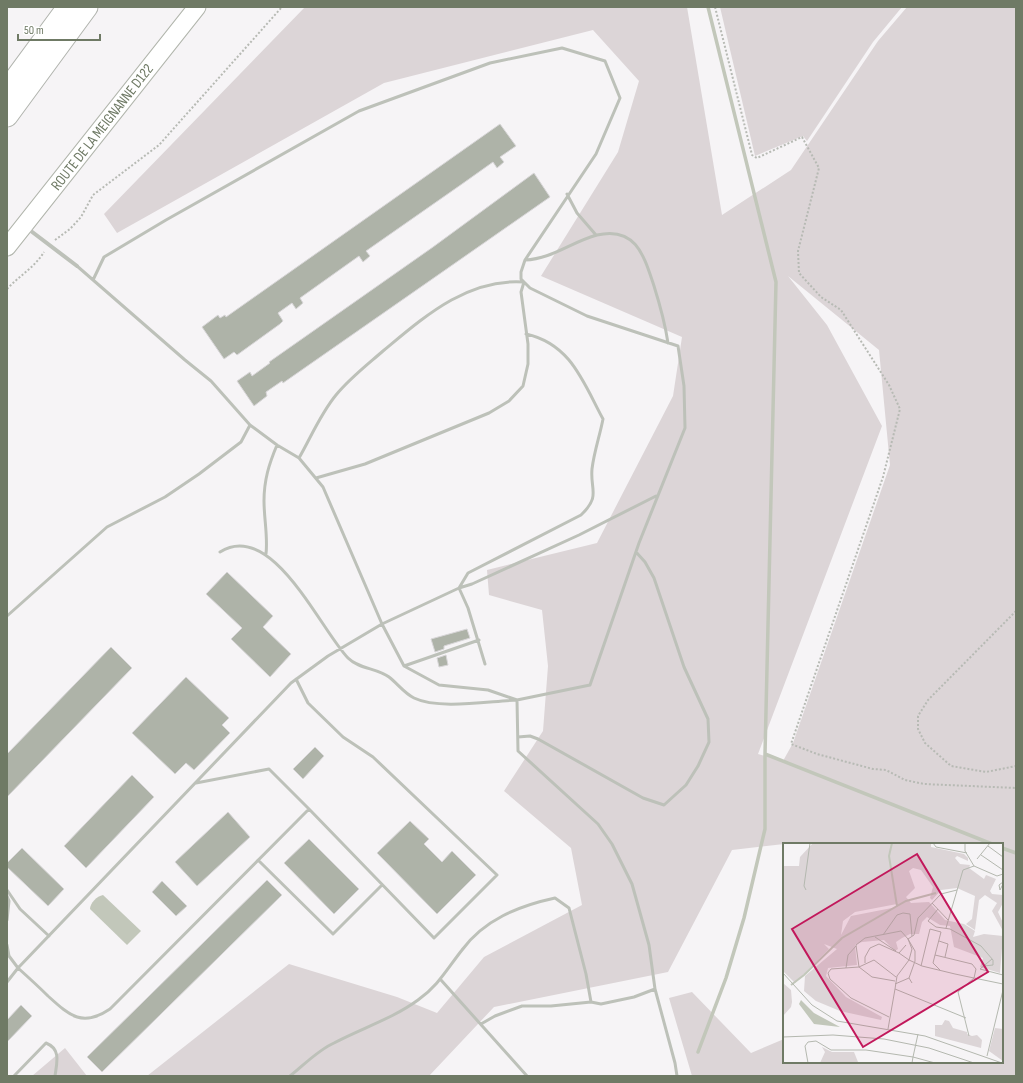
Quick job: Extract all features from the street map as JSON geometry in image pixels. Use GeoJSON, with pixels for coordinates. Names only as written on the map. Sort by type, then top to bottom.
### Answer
{"type":"FeatureCollection","features":[{"type":"Feature","properties":{"kind":"highway"},"geometry":{"type":"LineString","coordinates":[[7,90],[68,7]]}},
{"type":"Feature","properties":{"kind":"highway"},"geometry":{"type":"LineString","coordinates":[[7,116],[88,7]]}},
{"type":"Feature","properties":{"kind":"street","name":"ROUTE DE LA MEIGNANNE D122"},"geometry":{"type":"LineString","coordinates":[[7,247],[198,7]]}},
{"type":"Feature","properties":{"kind":"street"},"geometry":{"type":"LineString","coordinates":[[24,226],[77,266]]}},
{"type":"Feature","properties":{"kind":"lane"},"geometry":{"type":"LineString","coordinates":[[93,280],[104,258],[166,220],[359,111],[490,63],[562,48],[605,61],[620,98],[596,154],[567,194],[525,260],[521,272],[521,279],[530,288],[587,316],[678,346],[684,386],[685,428],[656,496],[590,685],[517,700],[444,704],[420,701],[402,690],[390,677],[354,663],[344,652],[289,577],[266,554],[252,547],[240,545],[230,546],[220,552]]}},
{"type":"Feature","properties":{"kind":"lane"},"geometry":{"type":"LineString","coordinates":[[567,194],[577,213],[596,235]]}},
{"type":"Feature","properties":{"kind":"lane"},"geometry":{"type":"LineString","coordinates":[[525,260],[538,260],[557,253],[576,242],[596,235],[615,233],[630,239],[644,255],[665,320],[668,343]]}},
{"type":"Feature","properties":{"kind":"lane"},"geometry":{"type":"LineString","coordinates":[[77,266],[211,381],[250,425],[277,445],[299,458],[316,478],[322,487],[382,624],[404,666],[439,685],[488,690],[517,700]]}},
{"type":"Feature","properties":{"kind":"lane"},"geometry":{"type":"LineString","coordinates":[[299,458],[320,419],[336,395],[354,376],[416,323],[451,299],[474,288],[511,281],[524,282]]}},
{"type":"Feature","properties":{"kind":"lane"},"geometry":{"type":"LineString","coordinates":[[316,478],[366,464],[489,413],[509,401],[523,386],[528,364],[521,292],[524,282]]}},
{"type":"Feature","properties":{"kind":"lane"},"geometry":{"type":"LineString","coordinates":[[459,588],[468,573],[581,515],[588,506],[594,493],[592,469],[603,419],[575,367],[565,354],[544,340],[526,334]]}},
{"type":"Feature","properties":{"kind":"lane"},"geometry":{"type":"LineString","coordinates":[[7,616],[107,527],[165,497],[199,474],[241,442],[250,425]]}},
{"type":"Feature","properties":{"kind":"lane"},"geometry":{"type":"LineString","coordinates":[[266,554],[268,543],[264,502],[265,477],[268,465],[277,445]]}},
{"type":"Feature","properties":{"kind":"lane"},"geometry":{"type":"LineString","coordinates":[[7,982],[18,968],[296,679],[341,647],[382,624],[579,535],[656,496]]}},
{"type":"Feature","properties":{"kind":"lane"},"geometry":{"type":"LineString","coordinates":[[518,738],[530,736],[538,739],[643,798],[664,805],[686,785],[698,766],[709,742],[708,719],[684,667],[654,578],[645,562],[636,552]]}},
{"type":"Feature","properties":{"kind":"lane"},"geometry":{"type":"LineString","coordinates":[[459,588],[479,640],[485,664]]}},
{"type":"Feature","properties":{"kind":"lane"},"geometry":{"type":"LineString","coordinates":[[404,666],[479,640]]}},
{"type":"Feature","properties":{"kind":"lane"},"geometry":{"type":"LineString","coordinates":[[196,783],[269,769],[434,938],[497,875],[373,757],[343,737],[308,703],[296,679]]}},
{"type":"Feature","properties":{"kind":"lane"},"geometry":{"type":"LineString","coordinates":[[517,700],[518,751],[598,824],[612,844],[632,884],[649,945],[655,989],[675,1063],[677,1076]]}},
{"type":"Feature","properties":{"kind":"lane"},"geometry":{"type":"LineString","coordinates":[[7,945],[9,956],[18,968],[68,1014],[82,1018],[104,1013],[110,1009],[309,809]]}},
{"type":"Feature","properties":{"kind":"lane"},"geometry":{"type":"LineString","coordinates":[[258,860],[333,934],[382,885]]}},
{"type":"Feature","properties":{"kind":"lane"},"geometry":{"type":"LineString","coordinates":[[7,890],[20,909],[49,936]]}},
{"type":"Feature","properties":{"kind":"lane"},"geometry":{"type":"LineString","coordinates":[[7,896],[9,901],[7,920]]}},
{"type":"Feature","properties":{"kind":"lane"},"geometry":{"type":"LineString","coordinates":[[290,1076],[332,1043],[367,1028],[418,1000],[441,980],[462,949],[485,925],[513,910],[536,902],[555,898],[568,908],[586,974],[591,1002]]}},
{"type":"Feature","properties":{"kind":"lane"},"geometry":{"type":"LineString","coordinates":[[441,980],[527,1076]]}},
{"type":"Feature","properties":{"kind":"lane"},"geometry":{"type":"LineString","coordinates":[[481,1024],[494,1016],[522,1006],[551,1006],[591,1002],[601,1004],[620,1001],[655,989]]}},
{"type":"Feature","properties":{"kind":"lane"},"geometry":{"type":"LineString","coordinates":[[14,1076],[46,1043],[53,1046],[58,1057],[55,1076]]}},
{"type":"Feature","properties":{"kind":"path"},"geometry":{"type":"LineString","coordinates":[[54,240],[70,229],[81,217],[94,195],[160,145],[282,7]]}},
{"type":"Feature","properties":{"kind":"path"},"geometry":{"type":"LineString","coordinates":[[715,7],[752,155],[757,158],[802,137],[819,168],[798,251],[799,273],[821,297],[841,310],[889,385],[900,409],[883,477],[792,744],[817,754],[866,768],[886,770],[911,782],[924,784],[1016,788]]}},
{"type":"Feature","properties":{"kind":"path"},"geometry":{"type":"LineString","coordinates":[[7,289],[23,273],[34,265],[44,252]]}},
{"type":"Feature","properties":{"kind":"path"},"geometry":{"type":"LineString","coordinates":[[1016,611],[928,700],[918,716],[918,729],[925,743],[951,766],[986,772],[1016,766]]}},
{"type":"Feature","properties":{"kind":"shaded area"},"geometry":{"type":"Polygon","coordinates":[[[305,7],[687,7],[722,215],[791,170],[878,41],[907,7],[1016,7],[1016,1076],[692,1076],[669,998],[692,992],[751,1053],[783,1039],[783,1063],[1003,1063],[1003,843],[783,843],[732,850],[668,972],[494,1007],[429,1076],[147,1076],[289,964],[397,997],[437,1013],[484,957],[582,905],[571,848],[504,791],[543,731],[548,666],[542,610],[489,595],[487,570],[597,543],[673,396],[682,337],[541,276],[618,152],[639,81],[593,30],[384,83],[117,233],[104,214],[305,7]],[[788,276],[827,325],[882,426],[758,754],[783,761],[793,743],[890,465],[879,350],[788,276]]]}},
{"type":"Feature","properties":{"kind":"shaded area"},"geometry":{"type":"Polygon","coordinates":[[[720,7],[902,7],[873,42],[807,141],[803,136],[755,156],[720,7]]]}},
{"type":"Feature","properties":{"kind":"shaded area"},"geometry":{"type":"Polygon","coordinates":[[[103,895],[141,931],[127,945],[90,909],[94,900],[103,895]]]}},
{"type":"Feature","properties":{"kind":"shaded area"},"geometry":{"type":"Polygon","coordinates":[[[65,1048],[87,1076],[32,1076],[65,1048]]]}},
{"type":"Feature","properties":{"kind":"building"},"geometry":{"type":"Polygon","coordinates":[[[500,124],[516,146],[500,157],[504,162],[497,168],[493,162],[366,251],[370,256],[363,262],[359,256],[300,298],[303,303],[296,309],[292,303],[278,313],[283,321],[280,324],[237,355],[234,352],[224,359],[202,327],[218,315],[220,318],[225,315],[226,317],[500,124]]]}},
{"type":"Feature","properties":{"kind":"building"},"geometry":{"type":"Polygon","coordinates":[[[534,173],[550,197],[283,383],[282,381],[266,392],[267,396],[254,406],[237,381],[250,372],[252,376],[270,363],[269,362],[433,247],[534,173]]]}},
{"type":"Feature","properties":{"kind":"building"},"geometry":{"type":"Polygon","coordinates":[[[227,572],[273,616],[263,627],[291,654],[270,677],[231,639],[242,628],[206,594],[227,572]]]}},
{"type":"Feature","properties":{"kind":"building"},"geometry":{"type":"Polygon","coordinates":[[[467,629],[470,638],[444,646],[444,649],[435,652],[431,639],[467,629]]]}},
{"type":"Feature","properties":{"kind":"building"},"geometry":{"type":"Polygon","coordinates":[[[111,647],[132,668],[7,797],[7,754],[111,647]]]}},
{"type":"Feature","properties":{"kind":"building"},"geometry":{"type":"Polygon","coordinates":[[[446,655],[448,665],[439,667],[437,658],[446,655]]]}},
{"type":"Feature","properties":{"kind":"building"},"geometry":{"type":"Polygon","coordinates":[[[186,677],[229,718],[222,725],[230,733],[194,770],[186,763],[175,774],[132,733],[186,677]]]}},
{"type":"Feature","properties":{"kind":"building"},"geometry":{"type":"Polygon","coordinates":[[[315,747],[324,756],[303,779],[293,769],[315,747]]]}},
{"type":"Feature","properties":{"kind":"building"},"geometry":{"type":"Polygon","coordinates":[[[132,775],[154,797],[86,868],[64,846],[132,775]]]}},
{"type":"Feature","properties":{"kind":"building"},"geometry":{"type":"Polygon","coordinates":[[[228,812],[250,837],[197,886],[175,862],[228,812]]]}},
{"type":"Feature","properties":{"kind":"building"},"geometry":{"type":"Polygon","coordinates":[[[410,821],[429,839],[424,844],[442,862],[452,851],[476,875],[437,914],[377,853],[410,821]]]}},
{"type":"Feature","properties":{"kind":"building"},"geometry":{"type":"Polygon","coordinates":[[[309,839],[359,889],[334,914],[284,863],[309,839]]]}},
{"type":"Feature","properties":{"kind":"building"},"geometry":{"type":"Polygon","coordinates":[[[22,848],[64,889],[48,906],[7,867],[7,863],[22,848]]]}},
{"type":"Feature","properties":{"kind":"building"},"geometry":{"type":"Polygon","coordinates":[[[267,880],[282,895],[102,1072],[87,1057],[267,880]]]}},
{"type":"Feature","properties":{"kind":"building"},"geometry":{"type":"Polygon","coordinates":[[[162,881],[187,906],[176,916],[152,892],[162,881]]]}},
{"type":"Feature","properties":{"kind":"building"},"geometry":{"type":"Polygon","coordinates":[[[21,1005],[32,1016],[7,1042],[7,1020],[21,1005]]]}},
{"type":"Feature","properties":{"kind":"waterway"},"geometry":{"type":"LineString","coordinates":[[708,7],[776,282],[765,754],[989,843]]}},
{"type":"Feature","properties":{"kind":"waterway"},"geometry":{"type":"LineString","coordinates":[[698,1052],[726,978],[744,918],[765,829],[765,754]]}},
{"type":"Feature","properties":{"kind":"waterway"},"geometry":{"type":"LineString","coordinates":[[1003,848],[1016,853]]}}]}
